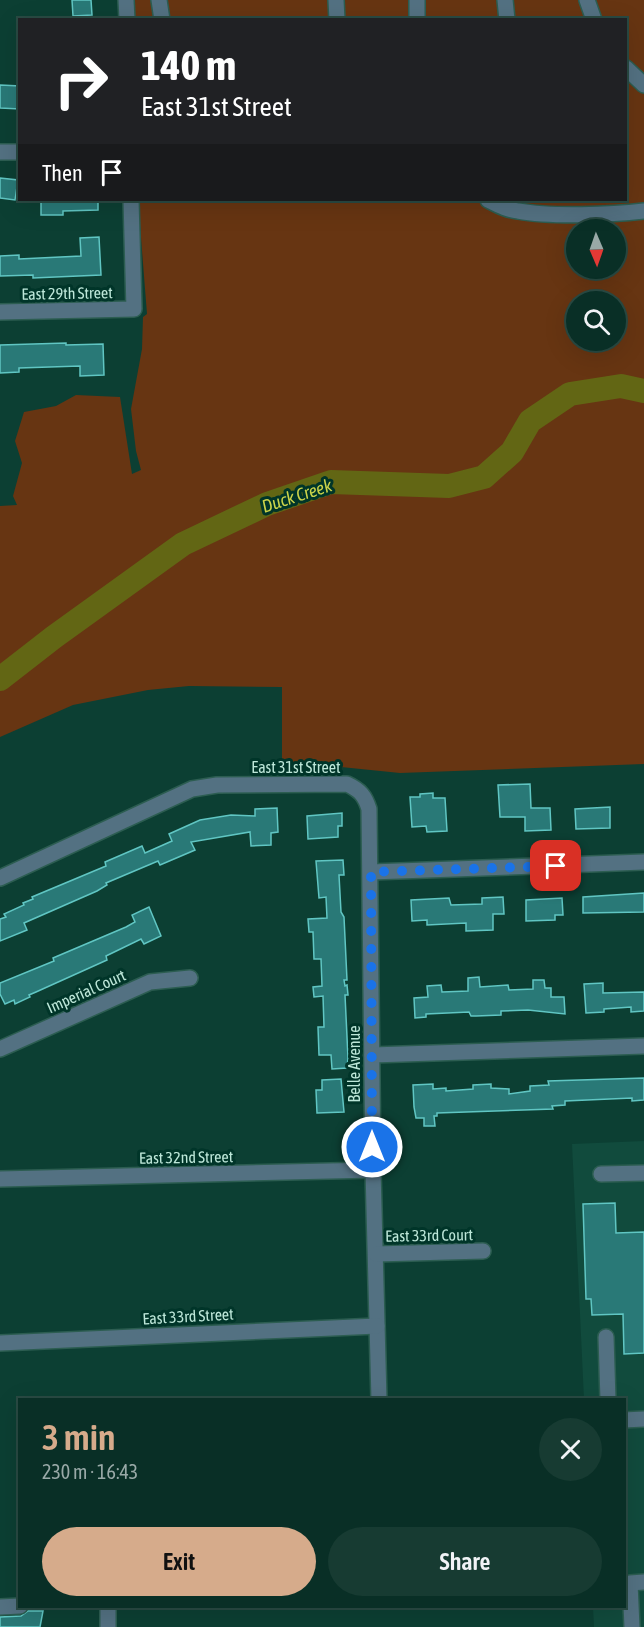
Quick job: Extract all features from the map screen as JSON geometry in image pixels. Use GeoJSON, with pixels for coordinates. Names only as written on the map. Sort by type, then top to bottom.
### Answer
{"type":"FeatureCollection","features":[{"type":"Feature","properties":{"kind":"street"},"geometry":{"type":"LineString","coordinates":[[126,0],[127,18]]}},
{"type":"Feature","properties":{"kind":"street"},"geometry":{"type":"LineString","coordinates":[[159,0],[162,18]]}},
{"type":"Feature","properties":{"kind":"street"},"geometry":{"type":"LineString","coordinates":[[336,0],[337,18]]}},
{"type":"Feature","properties":{"kind":"street"},"geometry":{"type":"LineString","coordinates":[[417,0],[417,18]]}},
{"type":"Feature","properties":{"kind":"street"},"geometry":{"type":"LineString","coordinates":[[506,0],[507,18]]}},
{"type":"Feature","properties":{"kind":"street"},"geometry":{"type":"LineString","coordinates":[[586,0],[593,18]]}},
{"type":"Feature","properties":{"kind":"street"},"geometry":{"type":"LineString","coordinates":[[627,69],[644,85]]}},
{"type":"Feature","properties":{"kind":"street"},"geometry":{"type":"LineString","coordinates":[[0,152],[18,152]]}},
{"type":"Feature","properties":{"kind":"street","name":"East 29th Street"},"geometry":{"type":"LineString","coordinates":[[0,312],[134,309],[132,201]]}},
{"type":"Feature","properties":{"kind":"street"},"geometry":{"type":"LineString","coordinates":[[494,201],[545,213],[600,206],[644,211]]}},
{"type":"Feature","properties":{"kind":"street","name":"East 31st Street"},"geometry":{"type":"LineString","coordinates":[[0,878],[180,793],[217,785],[347,784],[358,789],[365,796],[369,809],[371,872]]}},
{"type":"Feature","properties":{"kind":"street"},"geometry":{"type":"LineString","coordinates":[[371,872],[644,862]]}},
{"type":"Feature","properties":{"kind":"street","name":"Belle Avenue"},"geometry":{"type":"LineString","coordinates":[[371,872],[373,1170],[379,1398]]}},
{"type":"Feature","properties":{"kind":"street","name":"Imperial Court"},"geometry":{"type":"LineString","coordinates":[[0,1049],[150,982],[190,978]]}},
{"type":"Feature","properties":{"kind":"street"},"geometry":{"type":"LineString","coordinates":[[372,1055],[644,1046]]}},
{"type":"Feature","properties":{"kind":"street","name":"East 32nd Street"},"geometry":{"type":"LineString","coordinates":[[0,1179],[373,1170]]}},
{"type":"Feature","properties":{"kind":"street"},"geometry":{"type":"LineString","coordinates":[[601,1174],[644,1173]]}},
{"type":"Feature","properties":{"kind":"street","name":"East 33rd Court"},"geometry":{"type":"LineString","coordinates":[[376,1254],[483,1251]]}},
{"type":"Feature","properties":{"kind":"street","name":"East 33rd Street"},"geometry":{"type":"LineString","coordinates":[[0,1343],[377,1326]]}},
{"type":"Feature","properties":{"kind":"street"},"geometry":{"type":"LineString","coordinates":[[606,1337],[608,1398]]}},
{"type":"Feature","properties":{"kind":"street"},"geometry":{"type":"LineString","coordinates":[[626,1420],[644,1419]]}},
{"type":"Feature","properties":{"kind":"street"},"geometry":{"type":"LineString","coordinates":[[632,1627],[630,1583],[644,1582]]}},
{"type":"Feature","properties":{"kind":"street"},"geometry":{"type":"LineString","coordinates":[[0,1606],[18,1606]]}},
{"type":"Feature","properties":{"kind":"street"},"geometry":{"type":"LineString","coordinates":[[108,1608],[108,1627]]}},
{"type":"Feature","properties":{"kind":"shaded area"},"geometry":{"type":"Polygon","coordinates":[[[132,0],[644,0],[644,764],[400,773],[282,761],[282,687],[189,686],[148,690],[73,705],[0,737],[0,506],[17,505],[13,496],[22,463],[15,441],[24,412],[56,406],[76,395],[120,397],[132,474],[141,470],[136,451],[131,409],[142,349],[143,317],[147,314],[138,201],[627,201],[627,18],[132,18],[132,0]]]}},
{"type":"Feature","properties":{"kind":"shaded area"},"geometry":{"type":"Polygon","coordinates":[[[644,1141],[644,1627],[594,1627],[593,1608],[626,1608],[626,1398],[584,1398],[572,1144],[644,1141]]]}},
{"type":"Feature","properties":{"kind":"building"},"geometry":{"type":"Polygon","coordinates":[[[72,0],[91,0],[92,15],[73,16],[72,0]]]}},
{"type":"Feature","properties":{"kind":"building"},"geometry":{"type":"Polygon","coordinates":[[[0,85],[18,86],[18,109],[0,108],[0,85]]]}},
{"type":"Feature","properties":{"kind":"building"},"geometry":{"type":"Polygon","coordinates":[[[0,178],[18,180],[15,200],[0,198],[0,178]]]}},
{"type":"Feature","properties":{"kind":"building"},"geometry":{"type":"Polygon","coordinates":[[[41,201],[98,201],[98,210],[63,211],[63,215],[41,215],[41,201]]]}},
{"type":"Feature","properties":{"kind":"building"},"geometry":{"type":"Polygon","coordinates":[[[99,237],[101,275],[33,278],[33,275],[0,276],[0,256],[19,255],[19,259],[81,256],[80,238],[99,237]]]}},
{"type":"Feature","properties":{"kind":"building"},"geometry":{"type":"Polygon","coordinates":[[[66,343],[66,345],[103,344],[104,375],[80,376],[80,366],[19,368],[19,372],[0,373],[0,345],[66,343]]]}},
{"type":"Feature","properties":{"kind":"building"},"geometry":{"type":"Polygon","coordinates":[[[530,784],[531,808],[550,808],[551,830],[525,831],[525,817],[500,817],[498,785],[530,784]]]}},
{"type":"Feature","properties":{"kind":"building"},"geometry":{"type":"Polygon","coordinates":[[[433,793],[433,798],[445,798],[447,831],[427,832],[426,826],[412,827],[410,797],[433,793]]]}},
{"type":"Feature","properties":{"kind":"building"},"geometry":{"type":"Polygon","coordinates":[[[610,807],[610,828],[576,829],[575,809],[610,807]]]}},
{"type":"Feature","properties":{"kind":"building"},"geometry":{"type":"Polygon","coordinates":[[[277,808],[278,832],[271,833],[271,845],[251,846],[250,832],[191,842],[195,850],[160,865],[158,861],[106,883],[107,885],[97,891],[24,923],[27,930],[0,941],[0,919],[6,917],[4,914],[33,899],[32,897],[106,866],[105,862],[142,846],[145,853],[172,841],[169,834],[200,820],[231,815],[255,816],[255,809],[277,808]]]}},
{"type":"Feature","properties":{"kind":"building"},"geometry":{"type":"Polygon","coordinates":[[[342,813],[342,826],[338,826],[338,837],[308,839],[307,816],[342,813]]]}},
{"type":"Feature","properties":{"kind":"building"},"geometry":{"type":"Polygon","coordinates":[[[343,860],[344,875],[339,875],[347,980],[344,980],[348,995],[345,995],[348,1058],[347,1068],[332,1069],[331,1055],[319,1055],[318,1027],[324,1027],[323,996],[314,997],[313,987],[322,986],[321,959],[314,959],[313,932],[309,932],[308,919],[327,918],[326,897],[319,898],[316,861],[343,860]]]}},
{"type":"Feature","properties":{"kind":"building"},"geometry":{"type":"Polygon","coordinates":[[[644,893],[644,912],[583,913],[583,897],[644,893]]]}},
{"type":"Feature","properties":{"kind":"building"},"geometry":{"type":"Polygon","coordinates":[[[503,897],[504,914],[493,914],[493,930],[466,931],[466,923],[427,925],[427,920],[412,921],[411,900],[449,898],[451,905],[482,904],[482,898],[503,897]]]}},
{"type":"Feature","properties":{"kind":"building"},"geometry":{"type":"Polygon","coordinates":[[[562,898],[563,915],[555,915],[555,920],[526,921],[526,900],[562,898]]]}},
{"type":"Feature","properties":{"kind":"building"},"geometry":{"type":"Polygon","coordinates":[[[149,907],[161,936],[144,944],[141,939],[106,956],[107,960],[29,995],[30,997],[15,1004],[14,1000],[5,1004],[0,994],[0,983],[54,961],[53,958],[126,927],[135,922],[132,915],[149,907]]]}},
{"type":"Feature","properties":{"kind":"building"},"geometry":{"type":"Polygon","coordinates":[[[479,977],[480,987],[508,985],[509,990],[533,989],[533,980],[544,980],[545,988],[551,988],[551,997],[564,997],[565,1014],[528,1010],[501,1011],[501,1015],[476,1016],[471,1016],[469,1012],[426,1014],[426,1017],[415,1018],[414,998],[428,997],[427,986],[441,985],[442,992],[468,991],[468,978],[479,977]]]}},
{"type":"Feature","properties":{"kind":"building"},"geometry":{"type":"Polygon","coordinates":[[[603,983],[603,993],[644,992],[644,1011],[631,1012],[631,1007],[586,1013],[584,984],[603,983]]]}},
{"type":"Feature","properties":{"kind":"building"},"geometry":{"type":"Polygon","coordinates":[[[644,1078],[644,1100],[632,1101],[632,1098],[565,1101],[565,1105],[552,1106],[553,1109],[437,1113],[437,1116],[434,1116],[435,1126],[424,1126],[424,1118],[416,1118],[414,1107],[413,1085],[433,1084],[433,1089],[446,1088],[446,1091],[473,1089],[473,1085],[491,1084],[491,1088],[509,1089],[509,1094],[530,1091],[530,1086],[549,1085],[548,1081],[644,1078]]]}},
{"type":"Feature","properties":{"kind":"building"},"geometry":{"type":"Polygon","coordinates":[[[341,1079],[344,1112],[317,1113],[316,1090],[322,1090],[322,1080],[341,1079]]]}},
{"type":"Feature","properties":{"kind":"building"},"geometry":{"type":"Polygon","coordinates":[[[615,1203],[616,1233],[644,1232],[644,1353],[624,1354],[623,1314],[592,1315],[591,1299],[586,1299],[583,1204],[615,1203]]]}},
{"type":"Feature","properties":{"kind":"building"},"geometry":{"type":"Polygon","coordinates":[[[28,1611],[43,1611],[40,1627],[0,1627],[0,1617],[21,1616],[28,1611]]]}},
{"type":"Feature","properties":{"kind":"waterway","name":"Duck Creek"},"geometry":{"type":"LineString","coordinates":[[0,679],[183,544],[267,504],[331,482],[449,486],[484,477],[512,452],[530,421],[570,394],[621,386],[644,391]]}},
{"type":"Feature","properties":{"kind":"route"},"geometry":{"type":"LineString","coordinates":[[372,1147],[371,872],[556,866]]}}]}
